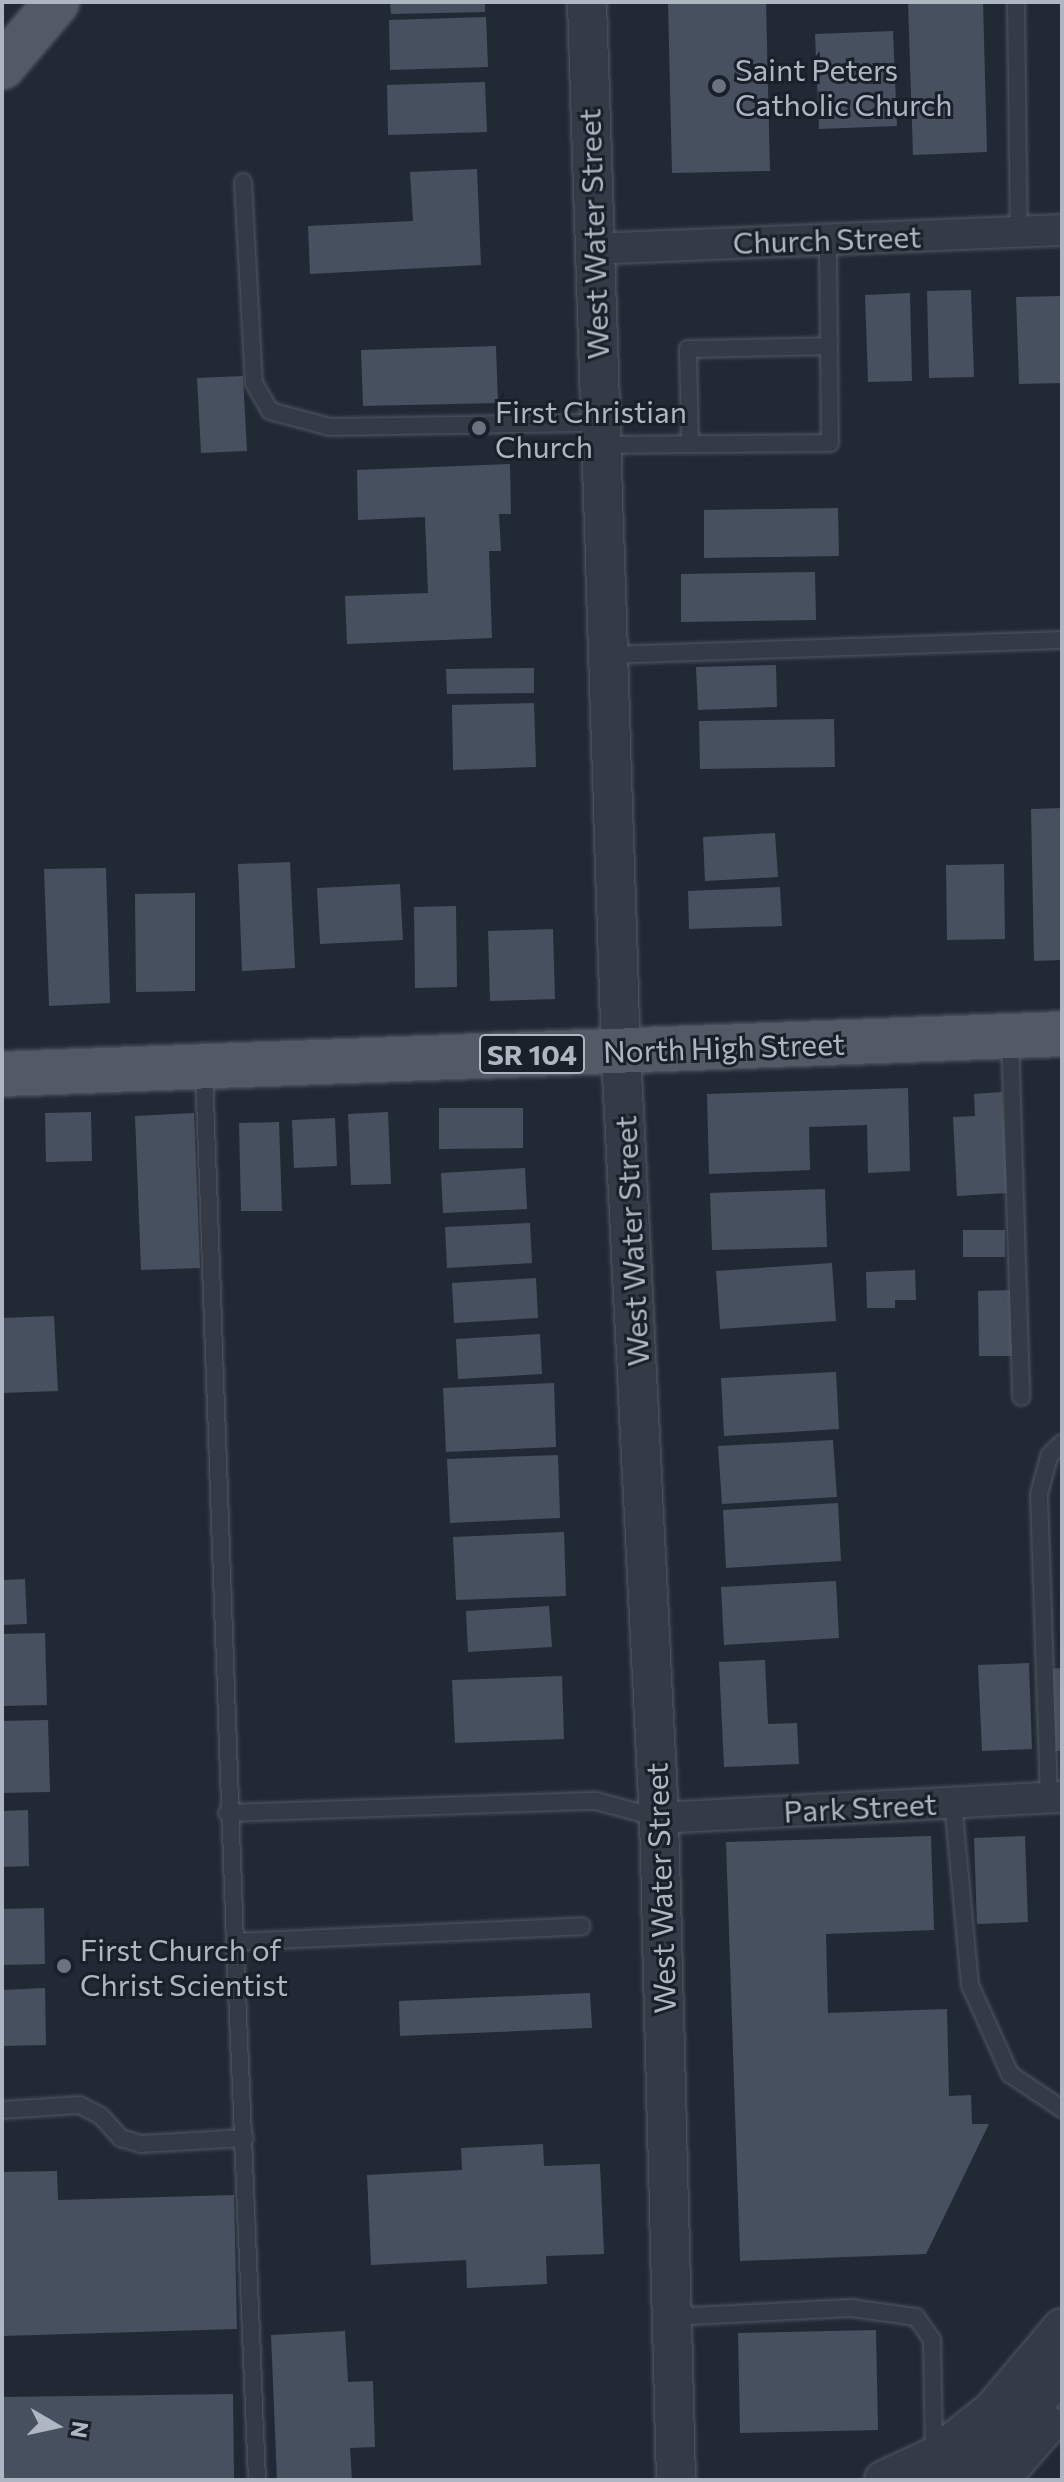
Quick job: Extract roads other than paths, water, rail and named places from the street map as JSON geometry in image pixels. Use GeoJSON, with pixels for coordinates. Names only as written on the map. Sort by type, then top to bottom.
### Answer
{"type":"FeatureCollection","features":[{"type":"Feature","properties":{"kind":"main road"},"geometry":{"type":"LineString","coordinates":[[2,67],[57,2]]}},
{"type":"Feature","properties":{"kind":"main road","name":"North High Street"},"geometry":{"type":"LineString","coordinates":[[2,1074],[1062,1034]]}},
{"type":"Feature","properties":{"kind":"street","name":"West Water Street"},"geometry":{"type":"LineString","coordinates":[[587,2],[592,249],[621,1052],[659,1818],[676,2480]]}},
{"type":"Feature","properties":{"kind":"street","name":"Church Street"},"geometry":{"type":"LineString","coordinates":[[592,249],[1062,230]]}},
{"type":"Feature","properties":{"kind":"street","name":"Park Street"},"geometry":{"type":"LineString","coordinates":[[659,1818],[1056,1797]]}},
{"type":"Feature","properties":{"kind":"street"},"geometry":{"type":"LineString","coordinates":[[943,2469],[1062,2328]]}},
{"type":"Feature","properties":{"kind":"street"},"geometry":{"type":"LineString","coordinates":[[884,2480],[943,2469],[1013,2430],[1062,2370]]}},
{"type":"Feature","properties":{"kind":"street"},"geometry":{"type":"LineString","coordinates":[[999,2480],[1062,2406]]}},
{"type":"Feature","properties":{"kind":"lane"},"geometry":{"type":"LineString","coordinates":[[1016,2],[1019,232]]}},
{"type":"Feature","properties":{"kind":"lane"},"geometry":{"type":"LineString","coordinates":[[243,182],[254,383],[270,411],[330,427],[599,434],[690,444],[830,443],[828,239]]}},
{"type":"Feature","properties":{"kind":"lane"},"geometry":{"type":"LineString","coordinates":[[690,444],[688,349],[829,346]]}},
{"type":"Feature","properties":{"kind":"lane"},"geometry":{"type":"LineString","coordinates":[[608,655],[1062,640]]}},
{"type":"Feature","properties":{"kind":"lane"},"geometry":{"type":"LineString","coordinates":[[1010,1036],[1021,1397]]}},
{"type":"Feature","properties":{"kind":"lane"},"geometry":{"type":"LineString","coordinates":[[204,1066],[227,1813],[245,2138],[257,2480]]}},
{"type":"Feature","properties":{"kind":"lane"},"geometry":{"type":"LineString","coordinates":[[1056,1797],[1039,1494],[1049,1456],[1062,1443]]}},
{"type":"Feature","properties":{"kind":"lane"},"geometry":{"type":"LineString","coordinates":[[227,1813],[596,1801],[659,1818]]}},
{"type":"Feature","properties":{"kind":"lane"},"geometry":{"type":"LineString","coordinates":[[953,1802],[970,1985],[1010,2074],[1062,2109]]}},
{"type":"Feature","properties":{"kind":"lane"},"geometry":{"type":"LineString","coordinates":[[235,1942],[582,1926]]}},
{"type":"Feature","properties":{"kind":"lane"},"geometry":{"type":"LineString","coordinates":[[2,2110],[80,2105],[101,2116],[121,2138],[141,2144],[245,2138]]}},
{"type":"Feature","properties":{"kind":"lane"},"geometry":{"type":"LineString","coordinates":[[672,2317],[851,2308],[916,2317],[932,2340],[943,2469]]}},
{"type":"Feature","properties":{"kind":"place","name":"Saint Peters Catholic Church"},"geometry":{"type":"Point","coordinates":[719,86]}},
{"type":"Feature","properties":{"kind":"place","name":"First Christian Church"},"geometry":{"type":"Point","coordinates":[479,428]}},
{"type":"Feature","properties":{"kind":"place","name":"First Church of Christ Scientist"},"geometry":{"type":"Point","coordinates":[64,1966]}}]}
